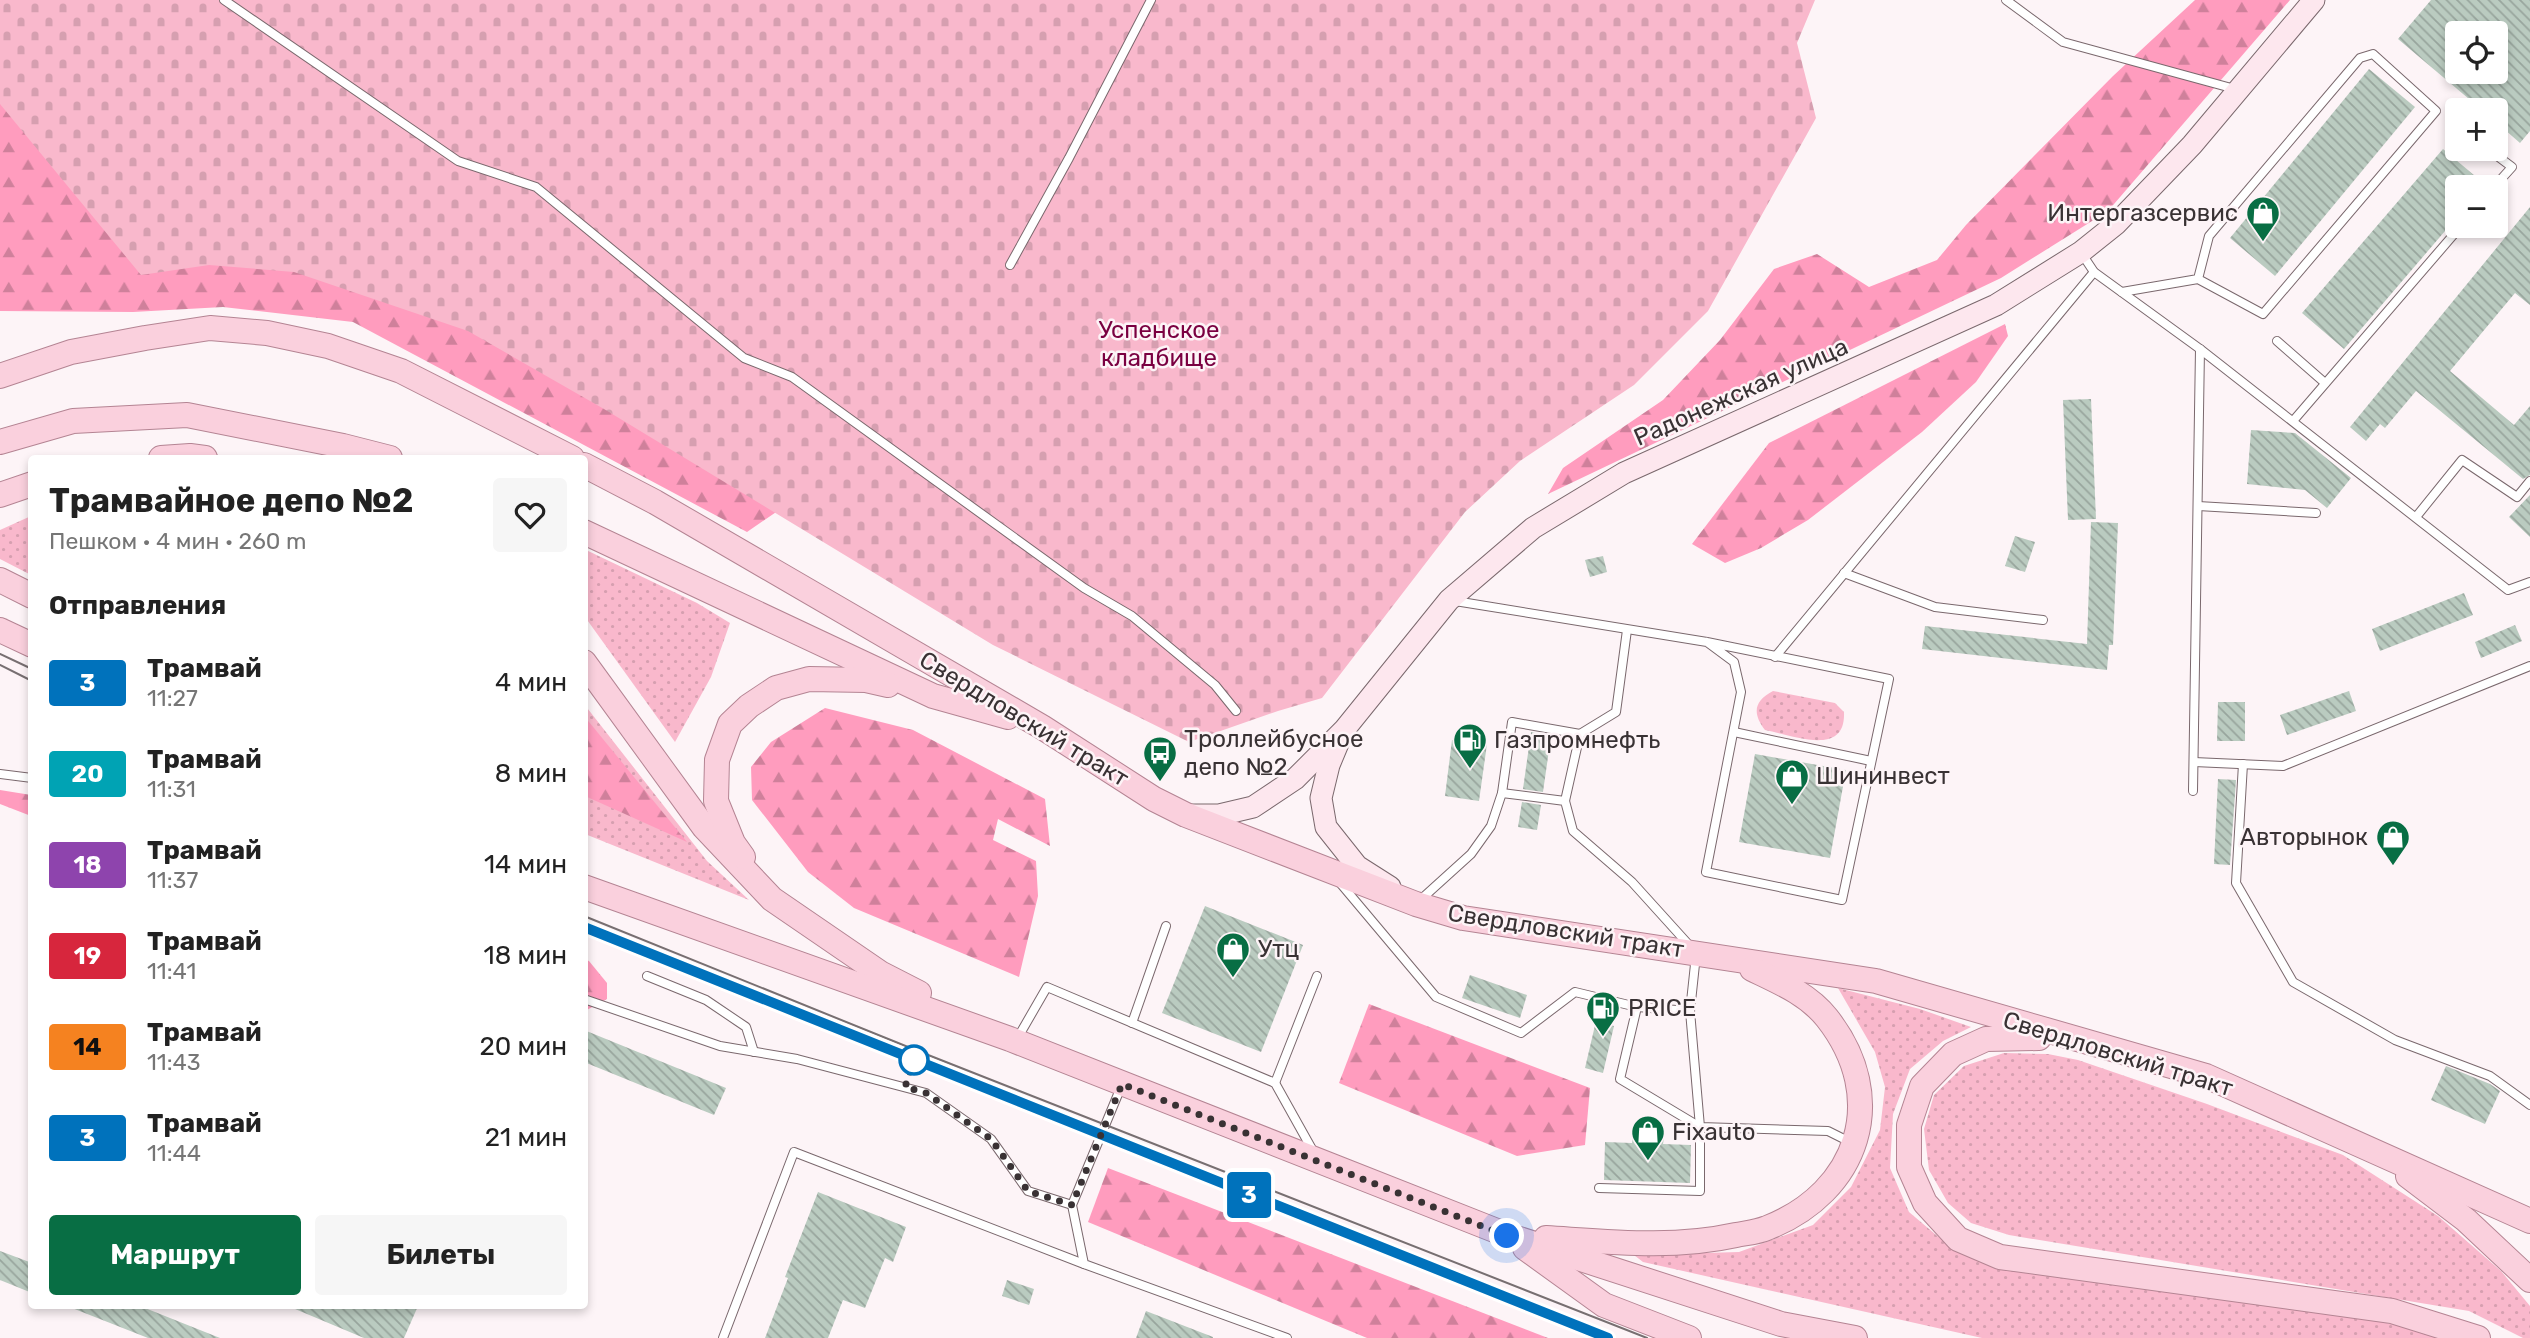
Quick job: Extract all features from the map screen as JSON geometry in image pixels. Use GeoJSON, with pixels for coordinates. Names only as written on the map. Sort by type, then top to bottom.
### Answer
{"type":"FeatureCollection","features":[{"type":"Feature","properties":{"kind":"main road"},"geometry":{"type":"LineString","coordinates":[[0,376],[71,352],[145,338],[210,328],[267,333],[328,346],[401,370],[566,455]]}},
{"type":"Feature","properties":{"kind":"main road"},"geometry":{"type":"LineString","coordinates":[[0,442],[73,421],[187,415],[378,455]]}},
{"type":"Feature","properties":{"kind":"main road","name":"Свердловский тракт"},"geometry":{"type":"LineString","coordinates":[[588,467],[655,502],[1042,727],[1154,799],[1186,815],[1416,904],[1464,918],[1876,981],[2206,1076],[2370,1147],[2530,1221]]}},
{"type":"Feature","properties":{"kind":"main road"},"geometry":{"type":"LineString","coordinates":[[0,495],[28,485]]}},
{"type":"Feature","properties":{"kind":"main road"},"geometry":{"type":"LineString","coordinates":[[588,535],[933,696],[1042,727]]}},
{"type":"Feature","properties":{"kind":"main road"},"geometry":{"type":"LineString","coordinates":[[0,580],[28,594]]}},
{"type":"Feature","properties":{"kind":"main road"},"geometry":{"type":"LineString","coordinates":[[0,629],[28,643]]}},
{"type":"Feature","properties":{"kind":"main road"},"geometry":{"type":"LineString","coordinates":[[588,668],[704,827],[772,899],[880,973],[1013,1040]]}},
{"type":"Feature","properties":{"kind":"main road","name":"Свердловский тракт"},"geometry":{"type":"LineString","coordinates":[[772,899],[733,843],[716,801],[717,761],[730,724],[776,688],[809,679],[866,680],[933,696]]}},
{"type":"Feature","properties":{"kind":"main road"},"geometry":{"type":"LineString","coordinates":[[588,888],[1013,1040],[1507,1236],[1781,1324],[1855,1338]]}},
{"type":"Feature","properties":{"kind":"main road"},"geometry":{"type":"LineString","coordinates":[[1507,1236],[1643,1244],[1703,1242],[1766,1229],[1807,1206],[1833,1182],[1856,1145],[1861,1110],[1858,1085],[1849,1052],[1826,1017],[1794,989],[1726,957]]}},
{"type":"Feature","properties":{"kind":"main road"},"geometry":{"type":"LineString","coordinates":[[2064,1037],[1986,1039],[1953,1054],[1922,1086],[1909,1125],[1909,1167],[1925,1203],[1958,1239],[2000,1257],[2392,1311],[2478,1338]]}},
{"type":"Feature","properties":{"kind":"main road"},"geometry":{"type":"LineString","coordinates":[[2370,1147],[2466,1220],[2530,1280]]}},
{"type":"Feature","properties":{"kind":"main road"},"geometry":{"type":"LineString","coordinates":[[1507,1236],[1604,1306],[1689,1338]]}},
{"type":"Feature","properties":{"kind":"street","name":"Радонежская улица"},"geometry":{"type":"LineString","coordinates":[[1186,815],[1219,815],[1253,807],[1295,779],[1344,730],[1449,600],[1533,528],[1624,473],[1996,305],[2081,252],[2116,224],[2192,145],[2314,0]]}},
{"type":"Feature","properties":{"kind":"street"},"geometry":{"type":"LineString","coordinates":[[1344,730],[1329,765],[1321,798],[1326,827],[1357,866],[1416,904]]}},
{"type":"Feature","properties":{"kind":"lane"},"geometry":{"type":"LineString","coordinates":[[224,0],[458,161],[536,187],[744,358],[792,377],[1084,588],[1132,615],[1214,685],[1236,711]]}},
{"type":"Feature","properties":{"kind":"lane"},"geometry":{"type":"LineString","coordinates":[[1010,265],[1069,158],[1150,0]]}},
{"type":"Feature","properties":{"kind":"lane"},"geometry":{"type":"LineString","coordinates":[[2006,0],[2063,42],[2238,90]]}},
{"type":"Feature","properties":{"kind":"lane"},"geometry":{"type":"LineString","coordinates":[[2122,292],[2198,279],[2263,314],[2435,111],[2373,54],[2360,58],[2209,236],[2198,279]]}},
{"type":"Feature","properties":{"kind":"lane"},"geometry":{"type":"LineString","coordinates":[[2504,161],[2512,167],[2505,175]]}},
{"type":"Feature","properties":{"kind":"lane"},"geometry":{"type":"LineString","coordinates":[[2293,421],[2451,238]]}},
{"type":"Feature","properties":{"kind":"lane"},"geometry":{"type":"LineString","coordinates":[[2081,252],[2094,272],[2200,349],[2508,590],[2530,582]]}},
{"type":"Feature","properties":{"kind":"lane"},"geometry":{"type":"LineString","coordinates":[[1775,657],[2094,272]]}},
{"type":"Feature","properties":{"kind":"lane"},"geometry":{"type":"LineString","coordinates":[[2277,341],[2325,383]]}},
{"type":"Feature","properties":{"kind":"lane"},"geometry":{"type":"LineString","coordinates":[[2193,791],[2200,349]]}},
{"type":"Feature","properties":{"kind":"lane"},"geometry":{"type":"LineString","coordinates":[[2416,517],[2462,460],[2517,497],[2530,481]]}},
{"type":"Feature","properties":{"kind":"lane"},"geometry":{"type":"LineString","coordinates":[[2198,506],[2316,513]]}},
{"type":"Feature","properties":{"kind":"lane"},"geometry":{"type":"LineString","coordinates":[[1844,573],[1935,607],[2043,620]]}},
{"type":"Feature","properties":{"kind":"lane"},"geometry":{"type":"LineString","coordinates":[[1449,600],[1707,642],[1889,679],[1842,900],[1706,873],[1741,692],[1734,662],[1707,642]]}},
{"type":"Feature","properties":{"kind":"lane"},"geometry":{"type":"LineString","coordinates":[[1416,904],[1471,854],[1491,826],[1502,793],[1512,722],[1580,734],[1616,712],[1628,630]]}},
{"type":"Feature","properties":{"kind":"lane"},"geometry":{"type":"LineString","coordinates":[[2194,762],[2283,766],[2530,666]]}},
{"type":"Feature","properties":{"kind":"lane"},"geometry":{"type":"LineString","coordinates":[[1734,732],[1871,761]]}},
{"type":"Feature","properties":{"kind":"lane"},"geometry":{"type":"LineString","coordinates":[[1580,734],[1565,801],[1573,831],[1632,882],[1696,953],[1690,1011],[1700,1127],[1700,1191],[1599,1188]]}},
{"type":"Feature","properties":{"kind":"lane"},"geometry":{"type":"LineString","coordinates":[[2244,764],[2236,883],[2293,982],[2395,1040],[2490,1076],[2530,1104]]}},
{"type":"Feature","properties":{"kind":"lane"},"geometry":{"type":"LineString","coordinates":[[0,774],[28,778]]}},
{"type":"Feature","properties":{"kind":"lane"},"geometry":{"type":"LineString","coordinates":[[1502,793],[1565,801]]}},
{"type":"Feature","properties":{"kind":"lane"},"geometry":{"type":"LineString","coordinates":[[1331,871],[1436,997],[1521,1033],[1575,992],[1637,1007],[1690,1011]]}},
{"type":"Feature","properties":{"kind":"lane"},"geometry":{"type":"LineString","coordinates":[[1132,1023],[1166,926]]}},
{"type":"Feature","properties":{"kind":"lane"},"geometry":{"type":"LineString","coordinates":[[647,976],[706,1000],[746,1027],[754,1052]]}},
{"type":"Feature","properties":{"kind":"lane"},"geometry":{"type":"LineString","coordinates":[[1275,1083],[1317,976]]}},
{"type":"Feature","properties":{"kind":"lane"},"geometry":{"type":"LineString","coordinates":[[1013,1040],[1047,987],[1275,1083],[1320,1163]]}},
{"type":"Feature","properties":{"kind":"lane"},"geometry":{"type":"LineString","coordinates":[[588,1000],[720,1046],[841,1069],[926,1093],[991,1139],[1028,1191],[1072,1205]]}},
{"type":"Feature","properties":{"kind":"lane"},"geometry":{"type":"LineString","coordinates":[[1637,1007],[1620,1079],[1700,1127],[1828,1131],[1856,1145]]}},
{"type":"Feature","properties":{"kind":"lane"},"geometry":{"type":"LineString","coordinates":[[1084,1264],[1072,1205],[1122,1084]]}},
{"type":"Feature","properties":{"kind":"lane"},"geometry":{"type":"LineString","coordinates":[[723,1338],[794,1152],[1084,1264],[1287,1338]]}},
{"type":"Feature","properties":{"kind":"green space"},"geometry":{"type":"Polygon","coordinates":[[[0,0],[801,495],[747,532],[353,322],[223,307],[133,312],[0,311],[0,0]]]}},
{"type":"Feature","properties":{"kind":"green space","name":"Успенское кладбище"},"geometry":{"type":"Polygon","coordinates":[[[0,0],[1815,0],[1797,43],[1816,118],[1708,311],[1634,385],[1520,461],[1465,512],[1322,698],[1189,742],[993,645],[604,409],[468,331],[294,272],[209,265],[141,275],[0,104],[0,0]]]}},
{"type":"Feature","properties":{"kind":"green space"},"geometry":{"type":"Polygon","coordinates":[[[2195,0],[2290,0],[2108,211],[2001,278],[1548,494],[1563,468],[1663,400],[1720,340],[1774,269],[1817,254],[1869,287],[1937,260],[1966,225],[2113,76],[2195,0]]]}},
{"type":"Feature","properties":{"kind":"green space"},"geometry":{"type":"Polygon","coordinates":[[[2005,324],[2008,336],[1976,382],[1922,432],[1808,520],[1761,548],[1725,563],[1692,544],[1769,443],[2005,324]]]}},
{"type":"Feature","properties":{"kind":"green space"},"geometry":{"type":"Polygon","coordinates":[[[28,517],[28,573],[0,559],[0,530],[28,517]]]}},
{"type":"Feature","properties":{"kind":"green space"},"geometry":{"type":"Polygon","coordinates":[[[588,551],[697,603],[730,623],[711,677],[675,742],[588,621],[588,551]]]}},
{"type":"Feature","properties":{"kind":"green space"},"geometry":{"type":"Polygon","coordinates":[[[1773,691],[1835,703],[1844,712],[1842,726],[1836,735],[1816,740],[1765,730],[1758,718],[1757,708],[1762,699],[1773,691]]]}},
{"type":"Feature","properties":{"kind":"green space"},"geometry":{"type":"Polygon","coordinates":[[[825,708],[913,730],[1045,799],[1050,846],[998,819],[993,840],[1036,861],[1038,896],[1019,977],[854,908],[808,872],[752,800],[751,767],[771,742],[825,708]]]}},
{"type":"Feature","properties":{"kind":"green space"},"geometry":{"type":"Polygon","coordinates":[[[588,709],[707,861],[749,900],[588,835],[588,709]]]}},
{"type":"Feature","properties":{"kind":"green space"},"geometry":{"type":"Polygon","coordinates":[[[588,721],[687,842],[588,797],[588,721]]]}},
{"type":"Feature","properties":{"kind":"green space"},"geometry":{"type":"Polygon","coordinates":[[[0,790],[28,795],[28,815],[0,804],[0,790]]]}},
{"type":"Feature","properties":{"kind":"green space"},"geometry":{"type":"Polygon","coordinates":[[[588,961],[607,983],[607,999],[588,1009],[588,961]]]}},
{"type":"Feature","properties":{"kind":"green space"},"geometry":{"type":"Polygon","coordinates":[[[1838,988],[1920,1009],[1971,1027],[1943,1041],[1910,1069],[1893,1114],[1890,1168],[1909,1212],[1948,1245],[2378,1321],[2452,1338],[1982,1338],[1643,1262],[1634,1255],[1739,1252],[1813,1225],[1851,1187],[1880,1130],[1885,1087],[1875,1052],[1838,988]]]}},
{"type":"Feature","properties":{"kind":"green space"},"geometry":{"type":"Polygon","coordinates":[[[1369,1004],[1590,1088],[1585,1145],[1517,1156],[1339,1083],[1369,1004]]]}},
{"type":"Feature","properties":{"kind":"green space"},"geometry":{"type":"Polygon","coordinates":[[[2004,1053],[2048,1054],[2078,1060],[2207,1104],[2343,1155],[2438,1216],[2501,1271],[2530,1306],[2530,1338],[2523,1338],[2469,1311],[2009,1235],[1971,1223],[1948,1203],[1929,1170],[1924,1129],[1934,1095],[1964,1066],[2004,1053]]]}},
{"type":"Feature","properties":{"kind":"green space"},"geometry":{"type":"Polygon","coordinates":[[[1108,1168],[1548,1338],[1367,1338],[1088,1222],[1108,1168]]]}},
{"type":"Feature","properties":{"kind":"building"},"geometry":{"type":"Polygon","coordinates":[[[2431,0],[2530,0],[2530,131],[2520,143],[2508,132],[2508,98],[2468,98],[2451,84],[2508,84],[2508,21],[2445,21],[2445,79],[2398,39],[2431,0]]]}},
{"type":"Feature","properties":{"kind":"building"},"geometry":{"type":"Polygon","coordinates":[[[2369,69],[2415,107],[2275,276],[2230,238],[2369,69]]]}},
{"type":"Feature","properties":{"kind":"building"},"geometry":{"type":"Polygon","coordinates":[[[2443,149],[2445,161],[2457,161],[2474,175],[2445,175],[2445,231],[2344,349],[2302,313],[2443,149]]]}},
{"type":"Feature","properties":{"kind":"building"},"geometry":{"type":"Polygon","coordinates":[[[2530,207],[2530,305],[2515,293],[2450,371],[2514,425],[2530,406],[2530,475],[2523,479],[2416,391],[2385,428],[2380,424],[2366,441],[2350,427],[2505,238],[2508,238],[2508,234],[2530,207]]]}},
{"type":"Feature","properties":{"kind":"building"},"geometry":{"type":"Polygon","coordinates":[[[2091,399],[2096,519],[2068,520],[2063,400],[2091,399]]]}},
{"type":"Feature","properties":{"kind":"building"},"geometry":{"type":"Polygon","coordinates":[[[2251,430],[2295,433],[2351,478],[2327,508],[2305,490],[2247,484],[2251,430]]]}},
{"type":"Feature","properties":{"kind":"building"},"geometry":{"type":"Polygon","coordinates":[[[2530,495],[2530,537],[2509,517],[2530,495]]]}},
{"type":"Feature","properties":{"kind":"building"},"geometry":{"type":"Polygon","coordinates":[[[2091,522],[2118,523],[2113,645],[2109,645],[2107,670],[1922,649],[1925,626],[2087,644],[2091,522]]]}},
{"type":"Feature","properties":{"kind":"building"},"geometry":{"type":"Polygon","coordinates":[[[2015,536],[2035,542],[2025,572],[2005,566],[2015,536]]]}},
{"type":"Feature","properties":{"kind":"building"},"geometry":{"type":"Polygon","coordinates":[[[1603,556],[1607,572],[1590,577],[1585,560],[1603,556]]]}},
{"type":"Feature","properties":{"kind":"building"},"geometry":{"type":"Polygon","coordinates":[[[2464,593],[2473,615],[2380,651],[2372,629],[2464,593]]]}},
{"type":"Feature","properties":{"kind":"building"},"geometry":{"type":"Polygon","coordinates":[[[2515,625],[2522,641],[2481,658],[2475,642],[2515,625]]]}},
{"type":"Feature","properties":{"kind":"building"},"geometry":{"type":"Polygon","coordinates":[[[2349,691],[2356,711],[2287,735],[2280,715],[2349,691]]]}},
{"type":"Feature","properties":{"kind":"building"},"geometry":{"type":"Polygon","coordinates":[[[2218,702],[2245,702],[2245,741],[2217,741],[2218,702]]]}},
{"type":"Feature","properties":{"kind":"building"},"geometry":{"type":"Polygon","coordinates":[[[1531,732],[1551,736],[1543,792],[1523,789],[1531,732]]]}},
{"type":"Feature","properties":{"kind":"building"},"geometry":{"type":"Polygon","coordinates":[[[1452,740],[1487,744],[1479,801],[1445,796],[1452,740]]]}},
{"type":"Feature","properties":{"kind":"building","name":"Шининвест"},"geometry":{"type":"Polygon","coordinates":[[[1755,754],[1846,770],[1830,858],[1739,842],[1755,754]]]}},
{"type":"Feature","properties":{"kind":"building"},"geometry":{"type":"Polygon","coordinates":[[[2218,779],[2236,780],[2230,865],[2214,864],[2218,779]]]}},
{"type":"Feature","properties":{"kind":"building"},"geometry":{"type":"Polygon","coordinates":[[[1522,802],[1541,805],[1537,830],[1518,827],[1522,802]]]}},
{"type":"Feature","properties":{"kind":"building","name":"Утц"},"geometry":{"type":"Polygon","coordinates":[[[1205,906],[1303,945],[1261,1052],[1162,1013],[1205,906]]]}},
{"type":"Feature","properties":{"kind":"building"},"geometry":{"type":"Polygon","coordinates":[[[1470,975],[1527,995],[1520,1018],[1462,998],[1470,975]]]}},
{"type":"Feature","properties":{"kind":"building"},"geometry":{"type":"Polygon","coordinates":[[[1596,1021],[1614,1026],[1603,1073],[1585,1068],[1596,1021]]]}},
{"type":"Feature","properties":{"kind":"building"},"geometry":{"type":"Polygon","coordinates":[[[588,1032],[726,1088],[714,1115],[588,1064],[588,1032]]]}},
{"type":"Feature","properties":{"kind":"building"},"geometry":{"type":"Polygon","coordinates":[[[2446,1066],[2490,1084],[2500,1091],[2485,1124],[2431,1100],[2446,1066]]]}},
{"type":"Feature","properties":{"kind":"building","name":"Fixauto"},"geometry":{"type":"Polygon","coordinates":[[[1633,1136],[1664,1138],[1663,1144],[1691,1145],[1690,1183],[1604,1180],[1605,1142],[1632,1143],[1633,1136]]]}},
{"type":"Feature","properties":{"kind":"building"},"geometry":{"type":"Polygon","coordinates":[[[818,1192],[906,1227],[893,1262],[885,1258],[865,1308],[843,1300],[828,1338],[765,1338],[788,1278],[785,1277],[818,1192]]]}},
{"type":"Feature","properties":{"kind":"building"},"geometry":{"type":"Polygon","coordinates":[[[0,1251],[28,1262],[28,1291],[0,1280],[0,1251]]]}},
{"type":"Feature","properties":{"kind":"building"},"geometry":{"type":"Polygon","coordinates":[[[1007,1280],[1034,1289],[1029,1305],[1002,1296],[1007,1280]]]}},
{"type":"Feature","properties":{"kind":"building"},"geometry":{"type":"Polygon","coordinates":[[[75,1309],[148,1309],[220,1338],[148,1338],[75,1309]]]}},
{"type":"Feature","properties":{"kind":"building"},"geometry":{"type":"Polygon","coordinates":[[[295,1309],[417,1309],[404,1338],[364,1338],[295,1309]]]}},
{"type":"Feature","properties":{"kind":"building"},"geometry":{"type":"Polygon","coordinates":[[[1146,1311],[1213,1337],[1213,1338],[1136,1338],[1146,1311]]]}},
{"type":"Feature","properties":{"kind":"tram line"},"geometry":{"type":"LineString","coordinates":[[0,654],[28,667]]}},
{"type":"Feature","properties":{"kind":"tram line"},"geometry":{"type":"LineString","coordinates":[[0,665],[28,679]]}},
{"type":"Feature","properties":{"kind":"tram line"},"geometry":{"type":"LineString","coordinates":[[588,918],[918,1051],[1647,1338]]}},
{"type":"Feature","properties":{"kind":"tram line","name":"3"},"geometry":{"type":"LineString","coordinates":[[588,929],[1608,1338]]}},
{"type":"Feature","properties":{"kind":"tram line"},"geometry":{"type":"LineString","coordinates":[[841,1030],[896,1053]]}},
{"type":"Feature","properties":{"kind":"tram line"},"geometry":{"type":"LineString","coordinates":[[1003,1096],[1608,1338]]}},
{"type":"Feature","properties":{"kind":"place","name":"Интергазсервис"},"geometry":{"type":"Point","coordinates":[2263,243]}},
{"type":"Feature","properties":{"kind":"place","name":"Газпромнефть"},"geometry":{"type":"Point","coordinates":[1470,770]}},
{"type":"Feature","properties":{"kind":"place","name":"Троллейбусное депо №2"},"geometry":{"type":"Point","coordinates":[1160,783]}},
{"type":"Feature","properties":{"kind":"place","name":"Шининвест"},"geometry":{"type":"Point","coordinates":[1792,806]}},
{"type":"Feature","properties":{"kind":"place","name":"Авторынок"},"geometry":{"type":"Point","coordinates":[2393,867]}},
{"type":"Feature","properties":{"kind":"place","name":"Утц"},"geometry":{"type":"Point","coordinates":[1233,979]}},
{"type":"Feature","properties":{"kind":"place","name":"PRICE"},"geometry":{"type":"Point","coordinates":[1603,1038]}},
{"type":"Feature","properties":{"kind":"place","name":"Fixauto"},"geometry":{"type":"Point","coordinates":[1648,1162]}},
{"type":"Feature","properties":{"kind":"route"},"geometry":{"type":"LineString","coordinates":[[914,1060],[905,1087],[926,1093],[991,1139],[1028,1191],[1072,1205],[1122,1084],[1507,1236]]}}]}
